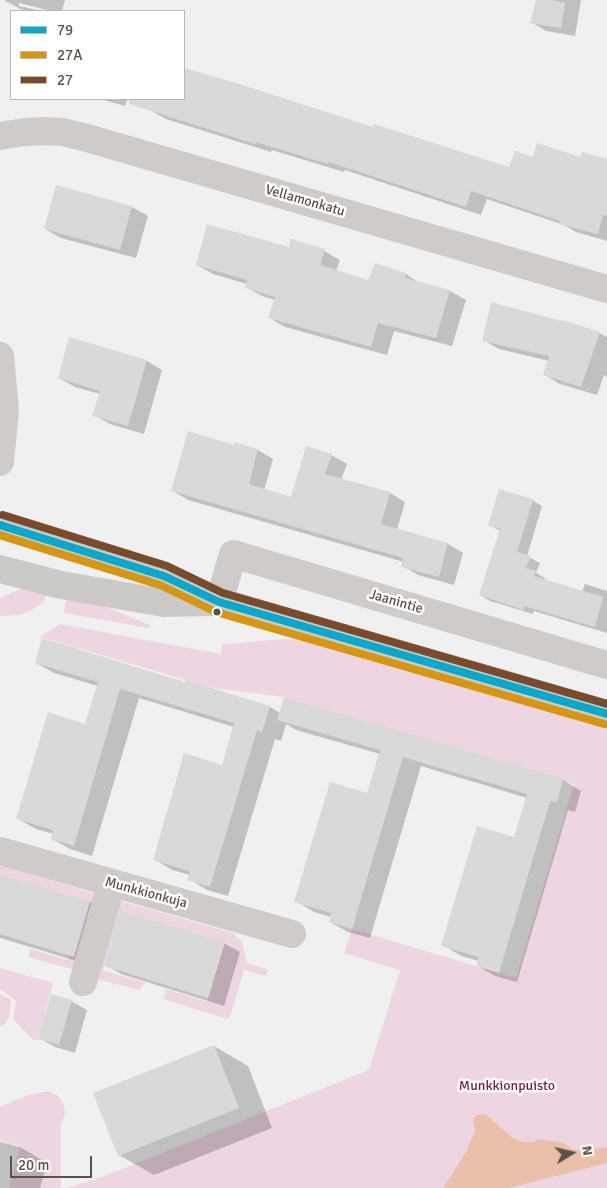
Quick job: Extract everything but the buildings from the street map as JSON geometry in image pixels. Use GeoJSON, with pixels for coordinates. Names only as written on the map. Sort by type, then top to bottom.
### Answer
{"type":"FeatureCollection","features":[{"type":"Feature","properties":{"kind":"main road"},"geometry":{"type":"LineString","coordinates":[[0,525],[164,576],[219,602],[607,714]]}},
{"type":"Feature","properties":{"kind":"main road"},"geometry":{"type":"LineString","coordinates":[[0,568],[61,584],[164,603],[219,602]]}},
{"type":"Feature","properties":{"kind":"street","name":"Vellamonkatu"},"geometry":{"type":"LineString","coordinates":[[0,136],[44,131],[63,132],[87,138],[607,289]]}},
{"type":"Feature","properties":{"kind":"street"},"geometry":{"type":"LineString","coordinates":[[0,356],[5,411],[0,462]]}},
{"type":"Feature","properties":{"kind":"street","name":"Jaanintie"},"geometry":{"type":"LineString","coordinates":[[219,602],[233,554],[607,665]]}},
{"type":"Feature","properties":{"kind":"street","name":"Munkkionkuja"},"geometry":{"type":"LineString","coordinates":[[0,851],[292,934]]}},
{"type":"Feature","properties":{"kind":"street"},"geometry":{"type":"LineString","coordinates":[[83,982],[112,883]]}},
{"type":"Feature","properties":{"kind":"green space"},"geometry":{"type":"Polygon","coordinates":[[[23,588],[48,592],[43,602],[32,610],[18,615],[0,616],[0,598],[23,588]]]}},
{"type":"Feature","properties":{"kind":"green space"},"geometry":{"type":"Polygon","coordinates":[[[67,595],[91,601],[150,625],[149,628],[64,613],[67,595]]]}},
{"type":"Feature","properties":{"kind":"green space","name":"Munkkionpuisto"},"geometry":{"type":"Polygon","coordinates":[[[60,624],[221,654],[223,643],[283,639],[310,640],[607,729],[607,1188],[67,1188],[102,1177],[369,1070],[400,970],[344,953],[352,929],[516,978],[574,784],[284,697],[213,688],[40,637],[60,624]]]}},
{"type":"Feature","properties":{"kind":"green space"},"geometry":{"type":"Polygon","coordinates":[[[0,865],[99,895],[78,966],[71,969],[29,957],[30,949],[68,960],[87,900],[0,874],[0,865]]]}},
{"type":"Feature","properties":{"kind":"green space"},"geometry":{"type":"Polygon","coordinates":[[[114,899],[233,933],[242,942],[247,963],[269,970],[265,976],[244,970],[230,1017],[227,1019],[164,999],[166,989],[207,1002],[225,942],[121,910],[103,971],[145,982],[140,990],[100,980],[95,975],[114,899]]]}},
{"type":"Feature","properties":{"kind":"green space"},"geometry":{"type":"Polygon","coordinates":[[[0,968],[53,983],[38,1039],[34,1041],[13,1019],[16,1001],[0,989],[0,968]]]}},
{"type":"Feature","properties":{"kind":"green space"},"geometry":{"type":"Polygon","coordinates":[[[0,994],[11,1000],[9,1018],[4,1025],[0,1026],[0,994]]]}},
{"type":"Feature","properties":{"kind":"green space"},"geometry":{"type":"Polygon","coordinates":[[[48,1091],[58,1096],[64,1105],[65,1115],[61,1125],[61,1188],[9,1188],[20,1146],[0,1141],[0,1107],[28,1095],[48,1091]]]}},
{"type":"Feature","properties":{"kind":"shaded area"},"geometry":{"type":"Polygon","coordinates":[[[485,1114],[513,1138],[523,1142],[533,1142],[539,1139],[564,1143],[571,1149],[583,1151],[607,1147],[607,1163],[509,1188],[443,1188],[466,1152],[475,1131],[473,1121],[476,1115],[485,1114]]]}},
{"type":"Feature","properties":{"kind":"transit line","name":"27"},"geometry":{"type":"LineString","coordinates":[[3,515],[167,566],[223,593],[607,704]]}},
{"type":"Feature","properties":{"kind":"transit line","name":"79"},"geometry":{"type":"LineString","coordinates":[[0,525],[164,576],[219,602],[607,714]]}},
{"type":"Feature","properties":{"kind":"transit line","name":"27A"},"geometry":{"type":"LineString","coordinates":[[0,535],[160,585],[216,612],[604,724]]}}]}
